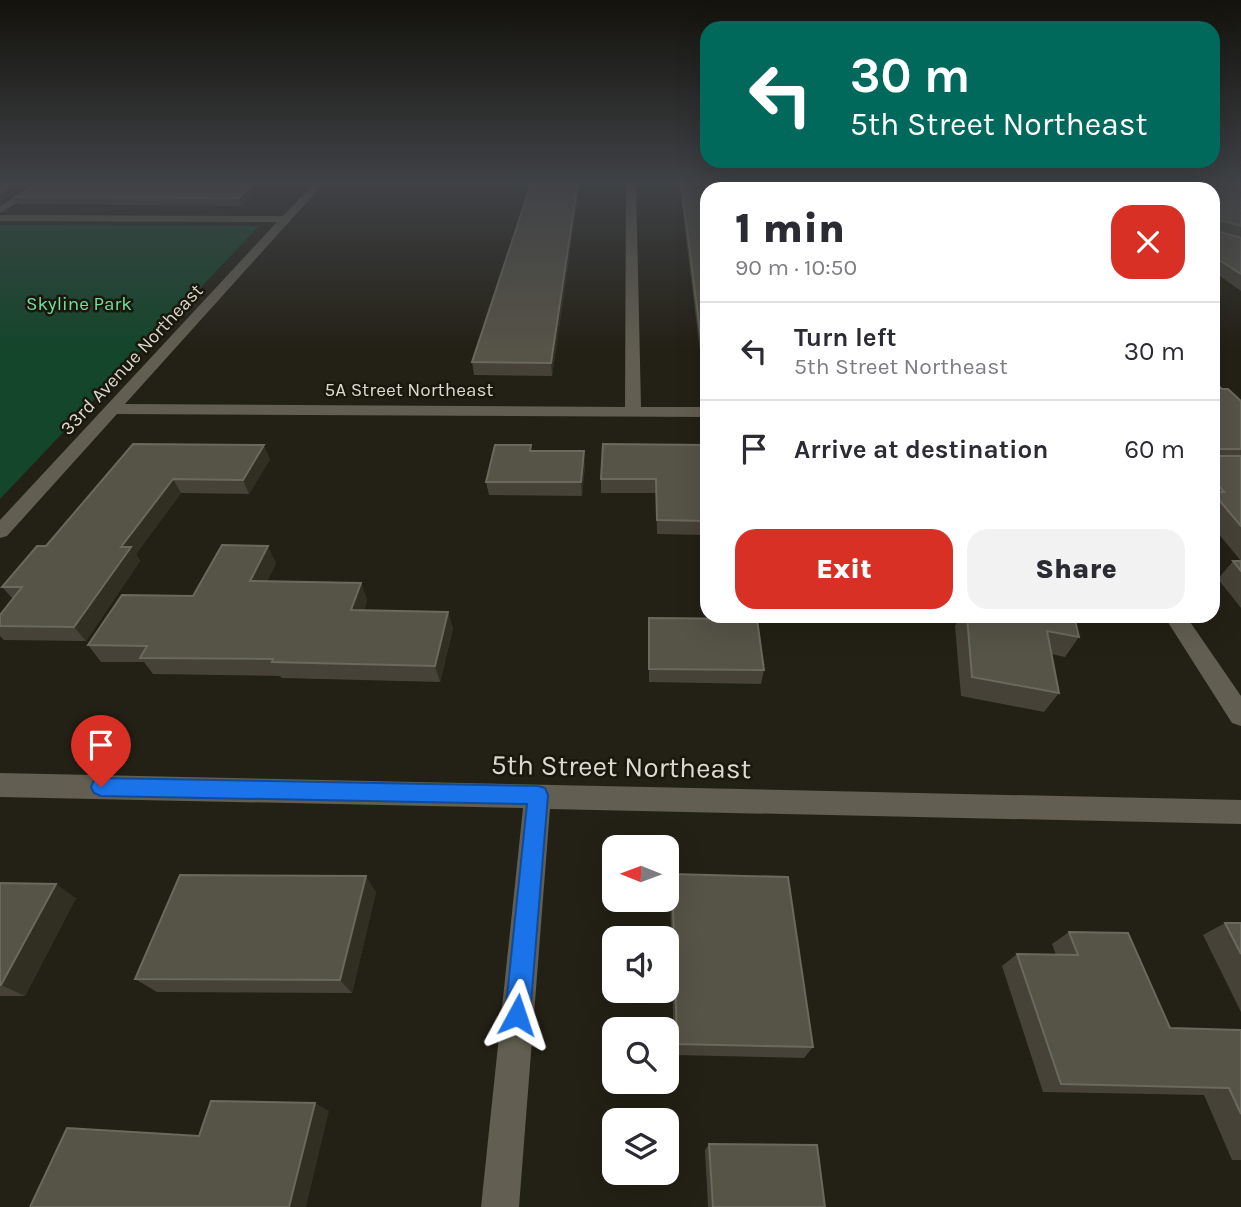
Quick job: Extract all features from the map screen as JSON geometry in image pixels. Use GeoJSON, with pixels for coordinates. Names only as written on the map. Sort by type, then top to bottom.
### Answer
{"type":"FeatureCollection","features":[{"type":"Feature","properties":{"kind":"street","name":"33rd Avenue Northeast"},"geometry":{"type":"LineString","coordinates":[[0,532],[110,409],[270,238]]}},
{"type":"Feature","properties":{"kind":"street"},"geometry":{"type":"LineString","coordinates":[[631,238],[633,411]]}},
{"type":"Feature","properties":{"kind":"street","name":"5A Street Northeast"},"geometry":{"type":"LineString","coordinates":[[110,409],[700,412]]}},
{"type":"Feature","properties":{"kind":"street"},"geometry":{"type":"LineString","coordinates":[[1180,623],[1241,716]]}},
{"type":"Feature","properties":{"kind":"street","name":"5th Street Northeast"},"geometry":{"type":"LineString","coordinates":[[0,785],[1241,812]]}},
{"type":"Feature","properties":{"kind":"street"},"geometry":{"type":"LineString","coordinates":[[500,1207],[538,795]]}},
{"type":"Feature","properties":{"kind":"green space","name":"Skyline Park"},"geometry":{"type":"Polygon","coordinates":[[[0,238],[247,238],[0,499],[0,238]]]}},
{"type":"Feature","properties":{"kind":"building"},"geometry":{"type":"Polygon","coordinates":[[[513,238],[570,238],[551,363],[472,362],[513,238]]]}},
{"type":"Feature","properties":{"kind":"building"},"geometry":{"type":"Polygon","coordinates":[[[688,238],[700,238],[700,331],[688,238]]]}},
{"type":"Feature","properties":{"kind":"building"},"geometry":{"type":"Polygon","coordinates":[[[1220,238],[1241,238],[1241,274],[1220,260],[1220,238]]]}},
{"type":"Feature","properties":{"kind":"building"},"geometry":{"type":"Polygon","coordinates":[[[1220,387],[1228,389],[1241,401],[1241,449],[1220,449],[1220,387]]]}},
{"type":"Feature","properties":{"kind":"building"},"geometry":{"type":"Polygon","coordinates":[[[133,444],[264,445],[243,480],[173,479],[121,547],[131,547],[74,627],[0,626],[0,615],[22,587],[2,587],[37,546],[46,546],[133,444]]]}},
{"type":"Feature","properties":{"kind":"building"},"geometry":{"type":"Polygon","coordinates":[[[603,444],[700,445],[700,521],[657,520],[656,479],[601,479],[603,444]]]}},
{"type":"Feature","properties":{"kind":"building"},"geometry":{"type":"Polygon","coordinates":[[[495,445],[531,445],[530,451],[584,451],[581,482],[486,482],[495,445]]]}},
{"type":"Feature","properties":{"kind":"building"},"geometry":{"type":"Polygon","coordinates":[[[1220,456],[1241,456],[1241,526],[1220,501],[1220,492],[1224,492],[1220,487],[1220,456]]]}},
{"type":"Feature","properties":{"kind":"building"},"geometry":{"type":"Polygon","coordinates":[[[222,545],[268,546],[250,581],[361,583],[351,610],[448,612],[435,666],[272,662],[273,659],[140,658],[147,646],[88,645],[122,595],[193,596],[222,545]]]}},
{"type":"Feature","properties":{"kind":"building"},"geometry":{"type":"Polygon","coordinates":[[[1233,561],[1241,561],[1241,571],[1233,561]]]}},
{"type":"Feature","properties":{"kind":"building"},"geometry":{"type":"Polygon","coordinates":[[[649,618],[700,618],[700,623],[758,623],[764,670],[649,669],[649,618]]]}},
{"type":"Feature","properties":{"kind":"building"},"geometry":{"type":"Polygon","coordinates":[[[968,623],[1076,623],[1079,637],[1047,631],[1059,693],[972,677],[968,623]]]}},
{"type":"Feature","properties":{"kind":"building"},"geometry":{"type":"Polygon","coordinates":[[[679,874],[788,877],[813,1047],[679,1044],[679,1017],[676,1017],[676,1003],[679,1003],[679,926],[674,926],[673,912],[679,912],[679,874]]]}},
{"type":"Feature","properties":{"kind":"building"},"geometry":{"type":"Polygon","coordinates":[[[180,875],[366,876],[340,980],[135,979],[180,875]]]}},
{"type":"Feature","properties":{"kind":"building"},"geometry":{"type":"Polygon","coordinates":[[[0,883],[56,884],[1,985],[0,985],[0,883]]]}},
{"type":"Feature","properties":{"kind":"building"},"geometry":{"type":"Polygon","coordinates":[[[1225,923],[1241,923],[1241,954],[1225,923]]]}},
{"type":"Feature","properties":{"kind":"building"},"geometry":{"type":"Polygon","coordinates":[[[1069,932],[1128,933],[1170,1028],[1241,1030],[1241,1114],[1229,1088],[1061,1084],[1017,954],[1078,955],[1069,932]]]}},
{"type":"Feature","properties":{"kind":"building"},"geometry":{"type":"Polygon","coordinates":[[[211,1101],[315,1103],[289,1207],[30,1207],[67,1128],[199,1136],[211,1101]]]}},
{"type":"Feature","properties":{"kind":"building"},"geometry":{"type":"Polygon","coordinates":[[[709,1144],[817,1145],[825,1207],[713,1207],[709,1144]]]}},
{"type":"Feature","properties":{"kind":"route"},"geometry":{"type":"LineString","coordinates":[[101,787],[538,795],[517,1015]]}}]}
